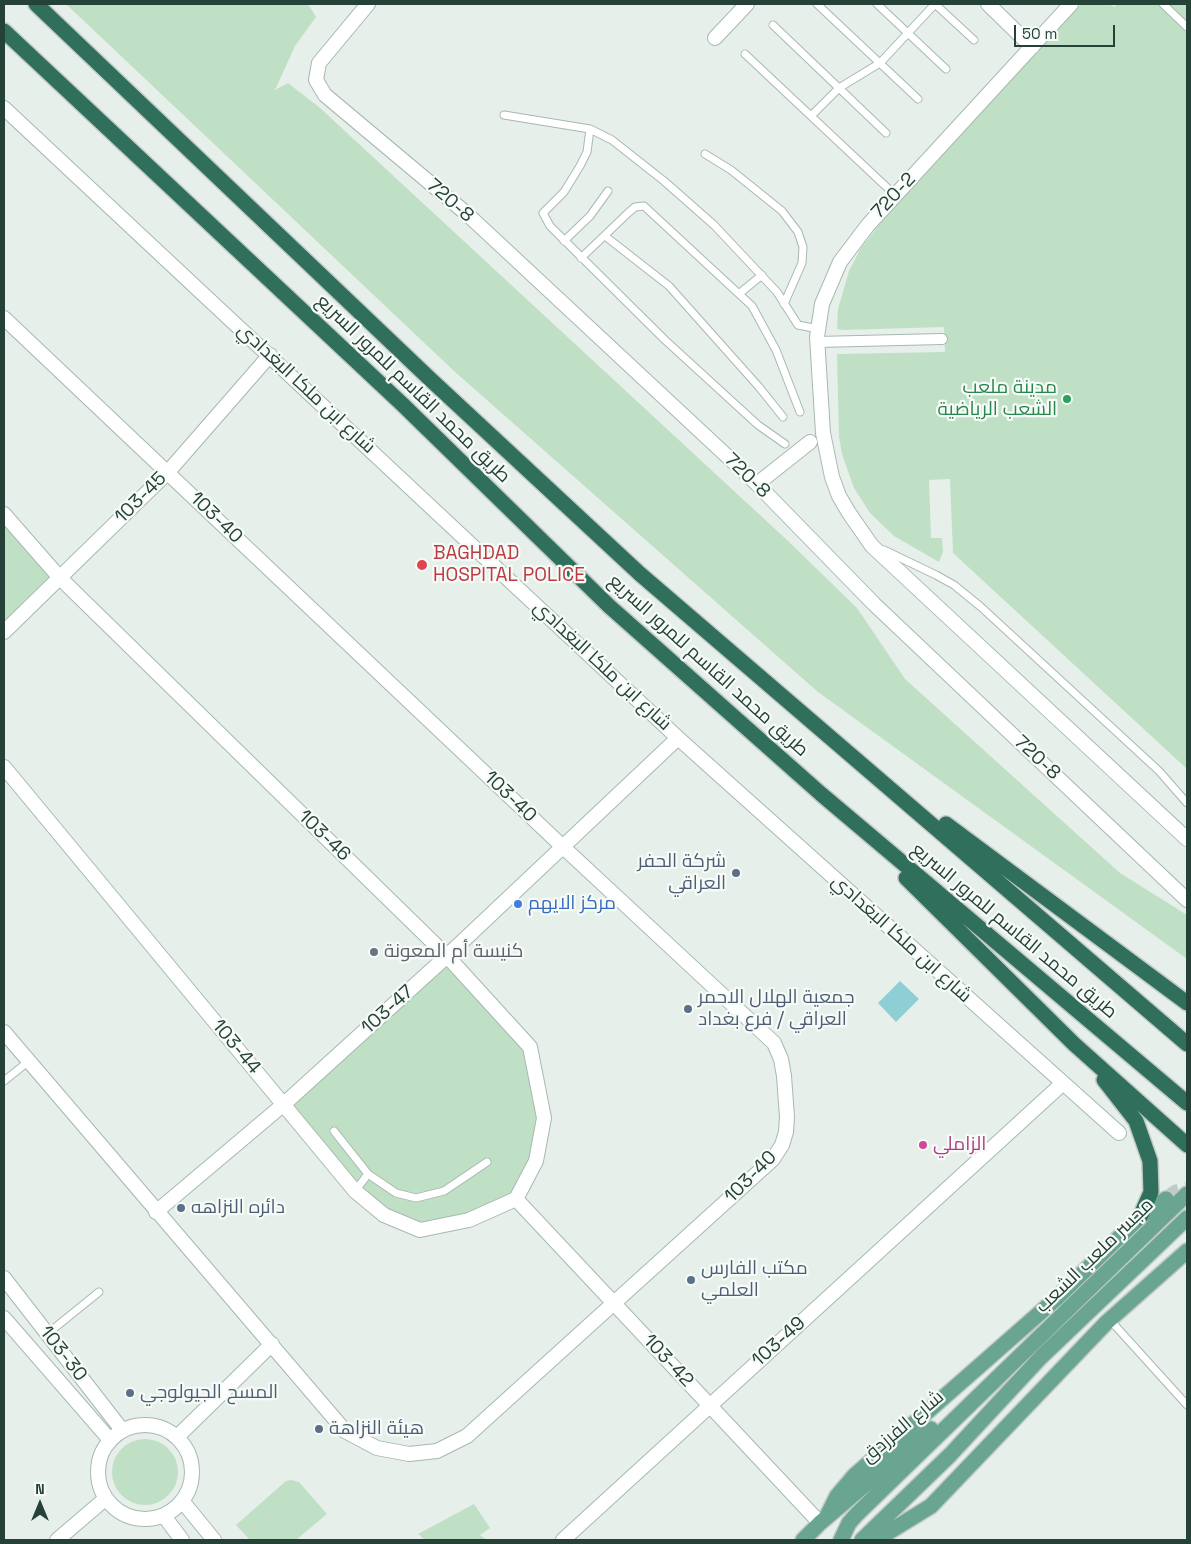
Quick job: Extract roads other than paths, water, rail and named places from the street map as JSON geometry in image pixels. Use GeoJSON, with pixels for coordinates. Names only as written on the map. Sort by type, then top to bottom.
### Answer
{"type":"FeatureCollection","features":[{"type":"Feature","properties":{"kind":"highway","name":"طريق محمد القاسم للمرور السريع"},"geometry":{"type":"LineString","coordinates":[[36,4],[430,379],[640,574],[1187,1044]]}},
{"type":"Feature","properties":{"kind":"highway","name":"طريق محمد القاسم للمرور السريع"},"geometry":{"type":"LineString","coordinates":[[4,31],[402,404],[609,606],[821,794],[1187,1103]]}},
{"type":"Feature","properties":{"kind":"highway"},"geometry":{"type":"LineString","coordinates":[[851,754],[1187,1003]]}},
{"type":"Feature","properties":{"kind":"highway"},"geometry":{"type":"LineString","coordinates":[[821,794],[1074,1044],[1187,1145]]}},
{"type":"Feature","properties":{"kind":"highway"},"geometry":{"type":"LineString","coordinates":[[1171,990],[1187,995]]}},
{"type":"Feature","properties":{"kind":"highway"},"geometry":{"type":"LineString","coordinates":[[1074,1044],[1136,1121],[1145,1140],[1150,1161],[1151,1192],[1140,1217]]}},
{"type":"Feature","properties":{"kind":"main road","name":"مجسر ملعب الشعب"},"geometry":{"type":"LineString","coordinates":[[1030,1345],[1187,1194]]}},
{"type":"Feature","properties":{"kind":"main road"},"geometry":{"type":"LineString","coordinates":[[823,1521],[837,1496],[854,1476],[1058,1297],[1140,1217],[1166,1199]]}},
{"type":"Feature","properties":{"kind":"main road","name":"مجسر ملعب الشعب"},"geometry":{"type":"LineString","coordinates":[[862,1540],[950,1455],[1041,1357],[1187,1218]]}},
{"type":"Feature","properties":{"kind":"main road"},"geometry":{"type":"LineString","coordinates":[[876,1540],[931,1506],[1110,1320],[1187,1251]]}},
{"type":"Feature","properties":{"kind":"main road"},"geometry":{"type":"LineString","coordinates":[[841,1540],[849,1523],[857,1514],[1030,1345]]}},
{"type":"Feature","properties":{"kind":"main road","name":"شارع الفرزدق"},"geometry":{"type":"LineString","coordinates":[[803,1540],[1030,1345]]}},
{"type":"Feature","properties":{"kind":"street","name":"720-8"},"geometry":{"type":"LineString","coordinates":[[368,4],[318,64],[316,80],[325,95],[467,214],[757,484],[874,604],[1187,900]]}},
{"type":"Feature","properties":{"kind":"street"},"geometry":{"type":"LineString","coordinates":[[715,38],[747,4]]}},
{"type":"Feature","properties":{"kind":"street"},"geometry":{"type":"LineString","coordinates":[[988,4],[1032,46]]}},
{"type":"Feature","properties":{"kind":"street","name":"720-2"},"geometry":{"type":"LineString","coordinates":[[870,543],[852,519],[840,496],[832,477],[823,433],[817,336],[822,304],[840,262],[852,242],[1071,4]]}},
{"type":"Feature","properties":{"kind":"street","name":"شارع ابن ملكا البغدادي"},"geometry":{"type":"LineString","coordinates":[[5,110],[270,355],[678,738],[1062,1084],[1119,1133]]}},
{"type":"Feature","properties":{"kind":"street","name":"103-40"},"geometry":{"type":"LineString","coordinates":[[4,318],[563,847],[774,1043],[782,1059],[787,1116],[786,1132],[782,1145],[773,1159],[467,1436],[438,1451],[409,1454],[377,1448],[344,1431],[272,1344],[156,1212],[4,1032]]}},
{"type":"Feature","properties":{"kind":"street"},"geometry":{"type":"LineString","coordinates":[[817,336],[942,339]]}},
{"type":"Feature","properties":{"kind":"street","name":"103-45"},"geometry":{"type":"LineString","coordinates":[[4,632],[168,472],[270,355]]}},
{"type":"Feature","properties":{"kind":"street"},"geometry":{"type":"LineString","coordinates":[[757,484],[810,442]]}},
{"type":"Feature","properties":{"kind":"street","name":"103-46"},"geometry":{"type":"LineString","coordinates":[[4,514],[60,578],[446,956],[530,1048],[544,1118],[536,1161],[516,1200]]}},
{"type":"Feature","properties":{"kind":"street"},"geometry":{"type":"LineString","coordinates":[[870,543],[1187,839]]}},
{"type":"Feature","properties":{"kind":"street","name":"103-47"},"geometry":{"type":"LineString","coordinates":[[156,1212],[284,1104],[446,956],[678,738]]}},
{"type":"Feature","properties":{"kind":"street","name":"103-44"},"geometry":{"type":"LineString","coordinates":[[4,767],[355,1191],[384,1216],[420,1230],[469,1220],[516,1200]]}},
{"type":"Feature","properties":{"kind":"street","name":"103-49"},"geometry":{"type":"LineString","coordinates":[[563,1540],[1062,1084]]}},
{"type":"Feature","properties":{"kind":"street","name":"103-42"},"geometry":{"type":"LineString","coordinates":[[516,1200],[710,1406],[823,1521]]}},
{"type":"Feature","properties":{"kind":"street","name":"103-30"},"geometry":{"type":"LineString","coordinates":[[4,1278],[122,1430]]}},
{"type":"Feature","properties":{"kind":"street","name":"103-30"},"geometry":{"type":"LineString","coordinates":[[4,1318],[110,1440]]}},
{"type":"Feature","properties":{"kind":"street"},"geometry":{"type":"LineString","coordinates":[[177,1437],[272,1344]]}},
{"type":"Feature","properties":{"kind":"street"},"geometry":{"type":"LineString","coordinates":[[136,1425],[151,1425],[165,1429],[177,1437],[186,1448],[192,1461],[193,1475],[190,1489],[183,1502],[164,1516],[142,1520],[121,1514],[105,1499],[99,1484],[97,1468],[101,1453],[110,1440],[122,1430],[136,1425]]}},
{"type":"Feature","properties":{"kind":"street"},"geometry":{"type":"LineString","coordinates":[[56,1540],[105,1499]]}},
{"type":"Feature","properties":{"kind":"street"},"geometry":{"type":"LineString","coordinates":[[183,1502],[214,1540]]}},
{"type":"Feature","properties":{"kind":"street"},"geometry":{"type":"LineString","coordinates":[[164,1516],[182,1540]]}},
{"type":"Feature","properties":{"kind":"lane"},"geometry":{"type":"LineString","coordinates":[[817,4],[918,99]]}},
{"type":"Feature","properties":{"kind":"lane"},"geometry":{"type":"LineString","coordinates":[[876,4],[946,69]]}},
{"type":"Feature","properties":{"kind":"lane"},"geometry":{"type":"LineString","coordinates":[[811,116],[838,88],[880,64],[935,4],[974,40]]}},
{"type":"Feature","properties":{"kind":"lane"},"geometry":{"type":"LineString","coordinates":[[1163,4],[1187,26]]}},
{"type":"Feature","properties":{"kind":"lane"},"geometry":{"type":"LineString","coordinates":[[773,25],[886,133]]}},
{"type":"Feature","properties":{"kind":"lane"},"geometry":{"type":"LineString","coordinates":[[745,54],[895,195]]}},
{"type":"Feature","properties":{"kind":"lane"},"geometry":{"type":"LineString","coordinates":[[504,115],[590,129],[612,140],[664,180],[714,225],[762,275],[798,325],[817,336]]}},
{"type":"Feature","properties":{"kind":"lane"},"geometry":{"type":"LineString","coordinates":[[590,129],[587,152],[580,166],[564,192],[544,213],[550,226],[665,340],[758,425],[785,444]]}},
{"type":"Feature","properties":{"kind":"lane"},"geometry":{"type":"LineString","coordinates":[[705,154],[731,170],[759,192],[782,212],[798,232],[803,247],[802,263],[784,304]]}},
{"type":"Feature","properties":{"kind":"lane"},"geometry":{"type":"LineString","coordinates":[[564,241],[590,216],[608,191]]}},
{"type":"Feature","properties":{"kind":"lane"},"geometry":{"type":"LineString","coordinates":[[581,258],[635,207],[644,206],[752,306],[765,328],[800,412]]}},
{"type":"Feature","properties":{"kind":"lane"},"geometry":{"type":"LineString","coordinates":[[605,236],[669,286],[759,387],[783,417]]}},
{"type":"Feature","properties":{"kind":"lane"},"geometry":{"type":"LineString","coordinates":[[740,294],[762,275]]}},
{"type":"Feature","properties":{"kind":"lane"},"geometry":{"type":"LineString","coordinates":[[870,543],[954,585],[981,606],[1159,771],[1187,803]]}},
{"type":"Feature","properties":{"kind":"lane"},"geometry":{"type":"LineString","coordinates":[[4,1081],[29,1061]]}},
{"type":"Feature","properties":{"kind":"lane"},"geometry":{"type":"LineString","coordinates":[[334,1131],[368,1174],[396,1193],[416,1198],[444,1191],[487,1162]]}},
{"type":"Feature","properties":{"kind":"lane"},"geometry":{"type":"LineString","coordinates":[[355,1191],[368,1174]]}},
{"type":"Feature","properties":{"kind":"lane"},"geometry":{"type":"LineString","coordinates":[[47,1334],[99,1292]]}},
{"type":"Feature","properties":{"kind":"lane"},"geometry":{"type":"LineString","coordinates":[[1110,1320],[1187,1405]]}},
{"type":"Feature","properties":{"kind":"water"},"geometry":{"type":"Polygon","coordinates":[[[900,981],[919,999],[896,1022],[878,1003],[900,981]]]}},
{"type":"Feature","properties":{"kind":"tunnel"},"geometry":{"type":"LineString","coordinates":[[1166,1199],[1176,1192],[1187,1189]]}},
{"type":"Feature","properties":{"kind":"place","name":"مدينة ملعب الشعب الرياضية"},"geometry":{"type":"Point","coordinates":[1067,399]}},
{"type":"Feature","properties":{"kind":"place","name":"BAGHDAD HOSPITAL POLICE"},"geometry":{"type":"Point","coordinates":[422,565]}},
{"type":"Feature","properties":{"kind":"place","name":"شركة الحفر العراقي"},"geometry":{"type":"Point","coordinates":[736,873]}},
{"type":"Feature","properties":{"kind":"place","name":"مركز الايهم"},"geometry":{"type":"Point","coordinates":[518,904]}},
{"type":"Feature","properties":{"kind":"place","name":"كنيسة أم المعونة"},"geometry":{"type":"Point","coordinates":[374,952]}},
{"type":"Feature","properties":{"kind":"place","name":"جمعية الهلال الاحمر العراقي / فرع بغداد"},"geometry":{"type":"Point","coordinates":[688,1009]}},
{"type":"Feature","properties":{"kind":"place","name":"الزاملي"},"geometry":{"type":"Point","coordinates":[923,1145]}},
{"type":"Feature","properties":{"kind":"place","name":"دائره النزاهه"},"geometry":{"type":"Point","coordinates":[181,1208]}},
{"type":"Feature","properties":{"kind":"place","name":"مكتب الفارس العلمي"},"geometry":{"type":"Point","coordinates":[691,1280]}},
{"type":"Feature","properties":{"kind":"place","name":"المسح الجيولوجي"},"geometry":{"type":"Point","coordinates":[130,1393]}},
{"type":"Feature","properties":{"kind":"place","name":"هيئة النزاهة"},"geometry":{"type":"Point","coordinates":[319,1429]}}]}
